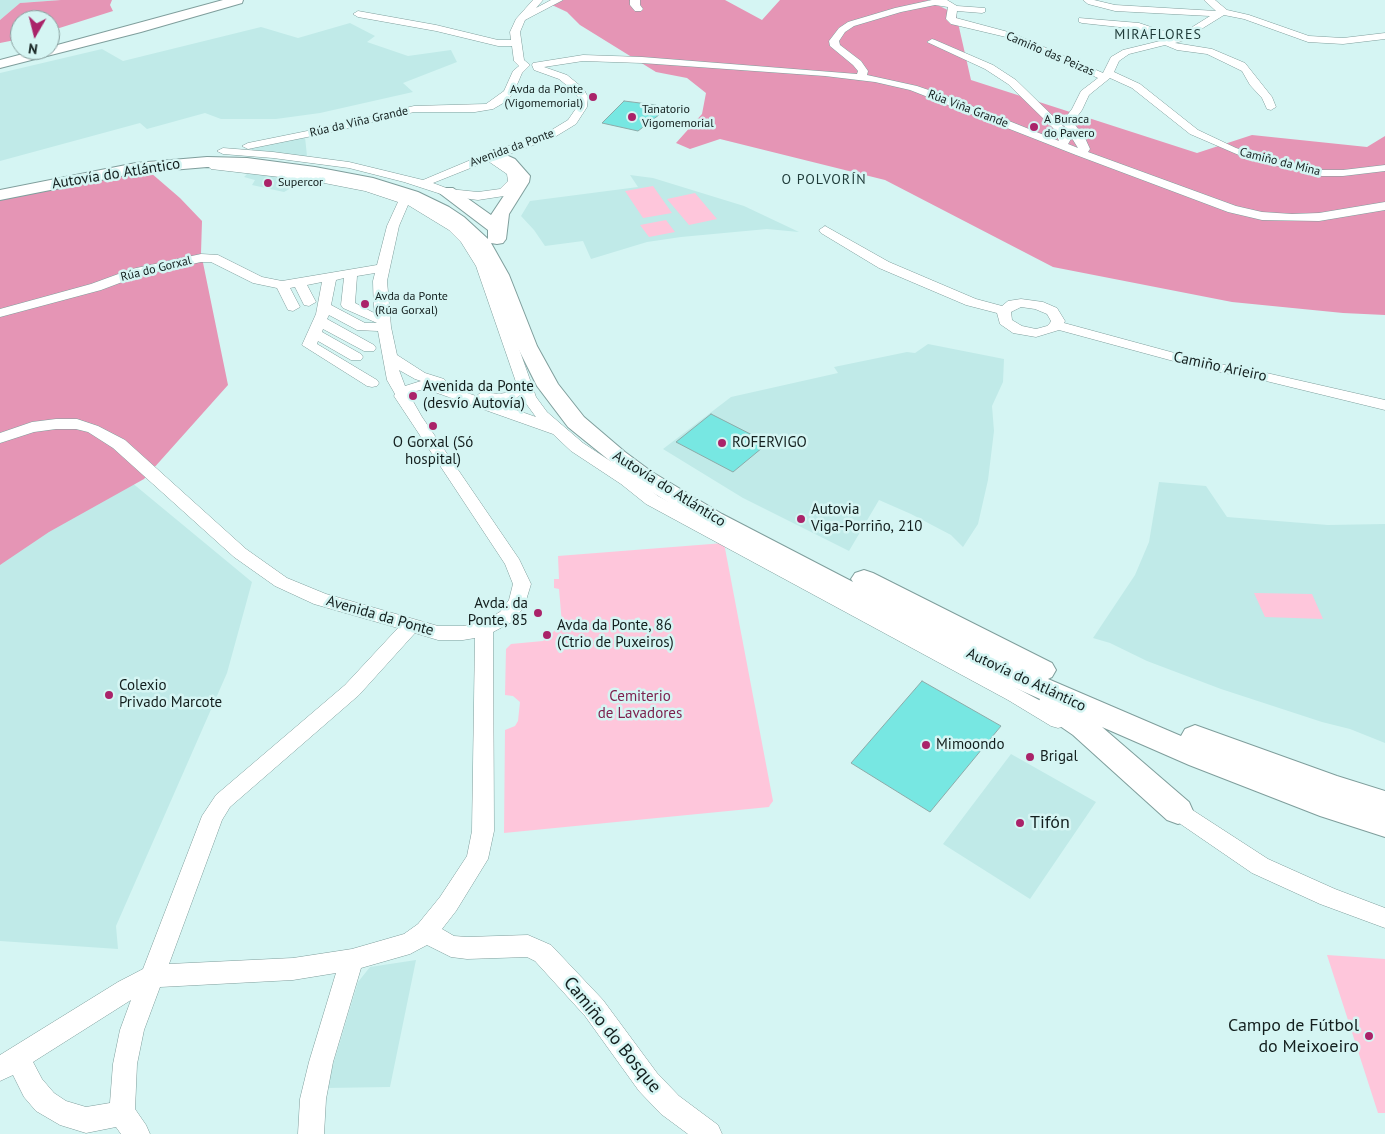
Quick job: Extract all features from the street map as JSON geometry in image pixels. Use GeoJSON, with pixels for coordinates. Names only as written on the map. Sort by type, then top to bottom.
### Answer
{"type":"FeatureCollection","features":[{"type":"Feature","properties":{"kind":"highway"},"geometry":{"type":"LineString","coordinates":[[60,38],[205,0]]}},
{"type":"Feature","properties":{"kind":"highway"},"geometry":{"type":"LineString","coordinates":[[60,42],[226,0]]}},
{"type":"Feature","properties":{"kind":"highway"},"geometry":{"type":"LineString","coordinates":[[0,64],[136,29],[237,0]]}},
{"type":"Feature","properties":{"kind":"highway"},"geometry":{"type":"LineString","coordinates":[[108,166],[126,160],[152,156],[223,151]]}},
{"type":"Feature","properties":{"kind":"highway","name":"Autovía do Atlántico"},"geometry":{"type":"LineString","coordinates":[[0,188],[108,166],[169,158],[231,156],[284,161],[359,173],[400,183],[426,192],[452,205],[497,234],[515,269],[540,331],[542,345],[568,389],[598,423],[647,462],[724,506],[1064,681],[1202,740],[1334,788],[1385,804]]}},
{"type":"Feature","properties":{"kind":"highway"},"geometry":{"type":"LineString","coordinates":[[497,234],[504,206],[521,182],[522,176],[502,157]]}},
{"type":"Feature","properties":{"kind":"highway","name":"Autovía do Atlántico"},"geometry":{"type":"LineString","coordinates":[[0,195],[136,168],[207,162],[247,163],[314,172],[373,183],[412,196],[443,210],[482,243],[500,276],[527,346],[548,386],[576,422],[644,477],[714,520],[981,661],[1199,757],[1331,807],[1385,824]]}},
{"type":"Feature","properties":{"kind":"highway"},"geometry":{"type":"LineString","coordinates":[[0,200],[142,171]]}},
{"type":"Feature","properties":{"kind":"highway"},"geometry":{"type":"LineString","coordinates":[[0,181],[37,181]]}},
{"type":"Feature","properties":{"kind":"highway"},"geometry":{"type":"LineString","coordinates":[[447,192],[471,207],[497,234]]}},
{"type":"Feature","properties":{"kind":"highway"},"geometry":{"type":"LineString","coordinates":[[628,480],[684,508],[714,520]]}},
{"type":"Feature","properties":{"kind":"highway"},"geometry":{"type":"LineString","coordinates":[[981,661],[1083,727],[1178,811]]}},
{"type":"Feature","properties":{"kind":"street"},"geometry":{"type":"LineString","coordinates":[[521,19],[558,0]]}},
{"type":"Feature","properties":{"kind":"street"},"geometry":{"type":"LineString","coordinates":[[1088,0],[1115,8],[1221,13],[1246,17],[1308,39],[1342,41],[1385,36]]}},
{"type":"Feature","properties":{"kind":"street"},"geometry":{"type":"LineString","coordinates":[[1209,0],[1221,13]]}},
{"type":"Feature","properties":{"kind":"street"},"geometry":{"type":"LineString","coordinates":[[528,69],[519,61],[516,32],[521,19],[536,1]]}},
{"type":"Feature","properties":{"kind":"street"},"geometry":{"type":"LineString","coordinates":[[862,77],[863,71],[857,63],[835,46],[834,41],[842,30],[851,24],[878,18],[916,5],[940,2],[947,3],[953,8],[982,10]]}},
{"type":"Feature","properties":{"kind":"street","name":"Camiño das Peizas"},"geometry":{"type":"LineString","coordinates":[[953,8],[951,19],[954,22],[1009,35],[1106,75]]}},
{"type":"Feature","properties":{"kind":"street"},"geometry":{"type":"LineString","coordinates":[[1080,153],[1084,149],[1079,138],[1066,122],[1067,119],[1077,110],[1085,92],[1106,75],[1114,59],[1138,48],[1179,39],[1197,30],[1221,13]]}},
{"type":"Feature","properties":{"kind":"street"},"geometry":{"type":"LineString","coordinates":[[358,14],[436,28],[498,43],[516,43]]}},
{"type":"Feature","properties":{"kind":"street"},"geometry":{"type":"LineString","coordinates":[[1082,20],[1139,26],[1179,39]]}},
{"type":"Feature","properties":{"kind":"street"},"geometry":{"type":"LineString","coordinates":[[932,42],[992,69],[1012,82],[1058,127],[1065,138],[1065,142],[1060,145]]}},
{"type":"Feature","properties":{"kind":"street"},"geometry":{"type":"LineString","coordinates":[[1167,43],[1177,47],[1209,51],[1241,65],[1267,97],[1271,107]]}},
{"type":"Feature","properties":{"kind":"street","name":"Rúa Viña Grande"},"geometry":{"type":"LineString","coordinates":[[528,69],[565,60],[604,58],[701,63],[862,77],[887,81],[930,94],[1080,153],[1232,209],[1262,216],[1306,218],[1385,206]]}},
{"type":"Feature","properties":{"kind":"street","name":"Rúa da Viña Grande"},"geometry":{"type":"LineString","coordinates":[[245,149],[414,109],[475,109],[490,107],[502,100],[528,69]]}},
{"type":"Feature","properties":{"kind":"street","name":"Avenida da Ponte"},"geometry":{"type":"LineString","coordinates":[[428,181],[466,164],[502,157],[559,131],[572,122],[582,107],[582,97],[574,84],[557,74],[528,69]]}},
{"type":"Feature","properties":{"kind":"street","name":"Camiño da Mina"},"geometry":{"type":"LineString","coordinates":[[1106,75],[1136,86],[1194,132],[1252,157],[1322,173],[1385,168]]}},
{"type":"Feature","properties":{"kind":"street"},"geometry":{"type":"LineString","coordinates":[[223,151],[245,149],[339,164],[384,172],[447,192],[478,196],[504,192],[512,185],[514,176],[502,157],[466,164]]}},
{"type":"Feature","properties":{"kind":"street"},"geometry":{"type":"LineString","coordinates":[[142,171],[187,167],[216,167],[251,169],[314,177],[388,194],[413,203],[434,215],[453,227],[466,240],[483,266],[529,398],[542,415],[578,447],[628,480],[652,500],[1006,690],[1066,725],[1144,788],[1223,843],[1260,866],[1328,897],[1385,918]]}},
{"type":"Feature","properties":{"kind":"street","name":"Avenida da Ponte"},"geometry":{"type":"LineString","coordinates":[[0,438],[32,427],[56,424],[77,424],[93,429],[118,444],[240,553],[281,582],[320,599],[438,633],[463,633],[484,629],[506,617],[518,602],[522,584],[513,563],[401,396],[394,380],[388,356],[380,281],[392,226],[404,202]]}},
{"type":"Feature","properties":{"kind":"street"},"geometry":{"type":"LineString","coordinates":[[825,230],[884,265],[971,302],[1004,311]]}},
{"type":"Feature","properties":{"kind":"street","name":"Rúa do Gorxal"},"geometry":{"type":"LineString","coordinates":[[0,313],[96,287],[137,272],[201,258],[212,258],[258,280],[282,285],[382,268]]}},
{"type":"Feature","properties":{"kind":"street"},"geometry":{"type":"LineString","coordinates":[[351,273],[348,305],[383,322]]}},
{"type":"Feature","properties":{"kind":"street"},"geometry":{"type":"LineString","coordinates":[[330,277],[320,320],[309,345],[372,383]]}},
{"type":"Feature","properties":{"kind":"street"},"geometry":{"type":"LineString","coordinates":[[300,283],[308,302]]}},
{"type":"Feature","properties":{"kind":"street"},"geometry":{"type":"LineString","coordinates":[[282,285],[293,307]]}},
{"type":"Feature","properties":{"kind":"street"},"geometry":{"type":"LineString","coordinates":[[1013,304],[1038,305],[1052,311],[1058,321],[1052,329],[1036,333],[1018,330],[1005,321],[1004,311],[1013,304]]}},
{"type":"Feature","properties":{"kind":"street"},"geometry":{"type":"LineString","coordinates":[[320,320],[362,327],[383,322]]}},
{"type":"Feature","properties":{"kind":"street"},"geometry":{"type":"LineString","coordinates":[[320,320],[369,348]]}},
{"type":"Feature","properties":{"kind":"street"},"geometry":{"type":"LineString","coordinates":[[320,320],[356,356]]}},
{"type":"Feature","properties":{"kind":"street","name":"Camiño Arieiro"},"geometry":{"type":"LineString","coordinates":[[1056,325],[1202,365],[1262,376],[1385,405]]}},
{"type":"Feature","properties":{"kind":"street"},"geometry":{"type":"LineString","coordinates":[[388,356],[424,380],[560,432]]}},
{"type":"Feature","properties":{"kind":"street"},"geometry":{"type":"LineString","coordinates":[[394,380],[424,380],[486,399],[500,399],[510,396],[523,384]]}},
{"type":"Feature","properties":{"kind":"street"},"geometry":{"type":"LineString","coordinates":[[401,396],[424,380]]}},
{"type":"Feature","properties":{"kind":"street"},"geometry":{"type":"LineString","coordinates":[[503,410],[513,399],[510,396]]}},
{"type":"Feature","properties":{"kind":"street"},"geometry":{"type":"LineString","coordinates":[[137,1134],[122,1113],[125,1064],[132,1030],[210,824],[223,801],[352,690],[412,625]]}},
{"type":"Feature","properties":{"kind":"street"},"geometry":{"type":"LineString","coordinates":[[122,1113],[86,1120],[60,1112],[45,1102],[9,1064],[126,990],[154,976],[293,969],[352,960],[410,943],[426,932],[448,904],[477,859],[483,831],[484,629]]}},
{"type":"Feature","properties":{"kind":"street","name":"Camiño do Bosque"},"geometry":{"type":"LineString","coordinates":[[426,932],[452,946],[467,948],[528,946],[543,953],[594,1008],[648,1082],[670,1105],[709,1134]]}},
{"type":"Feature","properties":{"kind":"street"},"geometry":{"type":"LineString","coordinates":[[311,1134],[314,1099],[321,1062],[352,960]]}},
{"type":"Feature","properties":{"kind":"shaded area"},"geometry":{"type":"Polygon","coordinates":[[[0,0],[61,0],[20,3],[0,20],[0,0]]]}},
{"type":"Feature","properties":{"kind":"shaded area"},"geometry":{"type":"Polygon","coordinates":[[[61,0],[112,0],[110,5],[113,11],[60,28],[60,10],[12,10],[20,3],[61,0]]]}},
{"type":"Feature","properties":{"kind":"shaded area"},"geometry":{"type":"Polygon","coordinates":[[[562,0],[725,0],[762,20],[780,0],[927,0],[956,14],[971,80],[1197,153],[1252,135],[1367,147],[1385,136],[1385,315],[1343,313],[1232,302],[1053,267],[885,180],[720,139],[690,149],[676,143],[702,114],[706,93],[687,78],[656,72],[580,25],[567,12],[552,5],[562,0]]]}},
{"type":"Feature","properties":{"kind":"shaded area"},"geometry":{"type":"Polygon","coordinates":[[[10,12],[10,41],[0,43],[0,20],[10,12]]]}},
{"type":"Feature","properties":{"kind":"shaded area"},"geometry":{"type":"Polygon","coordinates":[[[350,23],[375,36],[367,42],[408,56],[451,50],[457,62],[403,83],[413,92],[320,113],[276,119],[221,119],[205,113],[147,129],[140,123],[0,161],[0,73],[102,49],[123,61],[261,27],[298,38],[350,23]]]}},
{"type":"Feature","properties":{"kind":"shaded area"},"geometry":{"type":"Polygon","coordinates":[[[305,137],[307,156],[305,158],[252,151],[252,147],[305,137]]]}},
{"type":"Feature","properties":{"kind":"shaded area"},"geometry":{"type":"Polygon","coordinates":[[[251,170],[309,178],[284,192],[252,185],[255,180],[244,177],[251,170]]]}},
{"type":"Feature","properties":{"kind":"shaded area"},"geometry":{"type":"Polygon","coordinates":[[[119,173],[151,173],[180,198],[202,221],[201,253],[228,385],[144,479],[49,532],[0,565],[0,197],[119,173]]]}},
{"type":"Feature","properties":{"kind":"shaded area"},"geometry":{"type":"Polygon","coordinates":[[[630,175],[653,178],[744,206],[799,232],[767,229],[681,237],[647,242],[591,259],[583,241],[545,246],[521,216],[530,201],[638,187],[630,175]]]}},
{"type":"Feature","properties":{"kind":"shaded area"},"geometry":{"type":"Polygon","coordinates":[[[928,344],[1004,359],[1003,382],[992,406],[994,431],[988,480],[978,524],[963,547],[951,535],[879,500],[849,551],[743,498],[663,449],[731,397],[838,373],[834,367],[907,352],[915,353],[928,344]]]}},
{"type":"Feature","properties":{"kind":"shaded area","name":"Colexio Privado Marcote"},"geometry":{"type":"Polygon","coordinates":[[[125,477],[252,582],[227,673],[116,926],[118,949],[0,941],[0,524],[125,477]]]}},
{"type":"Feature","properties":{"kind":"shaded area"},"geometry":{"type":"Polygon","coordinates":[[[1159,482],[1206,486],[1227,517],[1328,525],[1385,524],[1385,743],[1350,729],[1322,722],[1221,689],[1147,661],[1110,643],[1093,638],[1135,575],[1149,542],[1159,482]]]}},
{"type":"Feature","properties":{"kind":"shaded area","name":"Tifón"},"geometry":{"type":"Polygon","coordinates":[[[1011,754],[1096,802],[1030,899],[943,844],[1011,754]]]}},
{"type":"Feature","properties":{"kind":"shaded area"},"geometry":{"type":"Polygon","coordinates":[[[416,960],[390,1087],[326,1088],[358,982],[370,967],[416,960]]]}},
{"type":"Feature","properties":{"kind":"green space"},"geometry":{"type":"Polygon","coordinates":[[[653,186],[672,213],[643,218],[625,191],[653,186]]]}},
{"type":"Feature","properties":{"kind":"green space"},"geometry":{"type":"Polygon","coordinates":[[[695,193],[717,219],[689,225],[667,199],[695,193]]]}},
{"type":"Feature","properties":{"kind":"green space"},"geometry":{"type":"Polygon","coordinates":[[[666,220],[675,232],[649,237],[640,225],[666,220]]]}},
{"type":"Feature","properties":{"kind":"green space","name":"Cemiterio de Lavadores"},"geometry":{"type":"Polygon","coordinates":[[[724,543],[773,801],[769,807],[504,833],[505,730],[515,726],[518,721],[520,702],[513,696],[505,695],[506,649],[511,644],[543,641],[562,624],[559,589],[554,588],[554,579],[559,579],[558,556],[724,543]]]}},
{"type":"Feature","properties":{"kind":"green space"},"geometry":{"type":"Polygon","coordinates":[[[1254,593],[1312,594],[1323,619],[1265,617],[1254,593]]]}},
{"type":"Feature","properties":{"kind":"green space","name":"Campo de Fútbol do Meixoeiro"},"geometry":{"type":"Polygon","coordinates":[[[1327,955],[1385,959],[1385,1113],[1378,1113],[1327,955]]]}},
{"type":"Feature","properties":{"kind":"building","name":"Tanatorio Vigomemorial"},"geometry":{"type":"Polygon","coordinates":[[[624,101],[656,105],[652,108],[664,111],[638,131],[602,123],[624,101]]]}},
{"type":"Feature","properties":{"kind":"building","name":"ROFERVIGO"},"geometry":{"type":"Polygon","coordinates":[[[711,414],[768,443],[733,472],[676,442],[711,414]]]}},
{"type":"Feature","properties":{"kind":"building","name":"Mimoondo"},"geometry":{"type":"Polygon","coordinates":[[[922,681],[1001,726],[930,812],[851,763],[922,681]]]}},
{"type":"Feature","properties":{"kind":"place","name":"Avda da Ponte (Vigomemorial)"},"geometry":{"type":"Point","coordinates":[593,97]}},
{"type":"Feature","properties":{"kind":"place","name":"Tanatorio Vigomemorial"},"geometry":{"type":"Point","coordinates":[632,117]}},
{"type":"Feature","properties":{"kind":"place","name":"A Buraca do Pavero"},"geometry":{"type":"Point","coordinates":[1034,127]}},
{"type":"Feature","properties":{"kind":"place","name":"Supercor"},"geometry":{"type":"Point","coordinates":[268,183]}},
{"type":"Feature","properties":{"kind":"place","name":"Avda da Ponte (Rúa Gorxal)"},"geometry":{"type":"Point","coordinates":[365,304]}},
{"type":"Feature","properties":{"kind":"place","name":"Avenida da Ponte (desvío Autovía)"},"geometry":{"type":"Point","coordinates":[413,396]}},
{"type":"Feature","properties":{"kind":"place","name":"O Gorxal (Só hospital)"},"geometry":{"type":"Point","coordinates":[433,426]}},
{"type":"Feature","properties":{"kind":"place","name":"ROFERVIGO"},"geometry":{"type":"Point","coordinates":[722,443]}},
{"type":"Feature","properties":{"kind":"place","name":"Autovia Viga-Porriño, 210"},"geometry":{"type":"Point","coordinates":[801,519]}},
{"type":"Feature","properties":{"kind":"place","name":"Avda. da Ponte, 85"},"geometry":{"type":"Point","coordinates":[538,613]}},
{"type":"Feature","properties":{"kind":"place","name":"Avda da Ponte, 86 (Ctrio de Puxeiros)"},"geometry":{"type":"Point","coordinates":[547,635]}},
{"type":"Feature","properties":{"kind":"place","name":"Colexio Privado Marcote"},"geometry":{"type":"Point","coordinates":[109,695]}},
{"type":"Feature","properties":{"kind":"place","name":"Mimoondo"},"geometry":{"type":"Point","coordinates":[926,745]}},
{"type":"Feature","properties":{"kind":"place","name":"Brigal"},"geometry":{"type":"Point","coordinates":[1030,757]}},
{"type":"Feature","properties":{"kind":"place","name":"Tifón"},"geometry":{"type":"Point","coordinates":[1020,823]}},
{"type":"Feature","properties":{"kind":"place","name":"Campo de Fútbol do Meixoeiro"},"geometry":{"type":"Point","coordinates":[1369,1036]}},
{"type":"Feature","properties":{"kind":"district","name":"MIRAFLORES"},"geometry":{"type":"Point","coordinates":[1158,35]}},
{"type":"Feature","properties":{"kind":"district","name":"O POLVORÍN"},"geometry":{"type":"Point","coordinates":[824,180]}}]}
